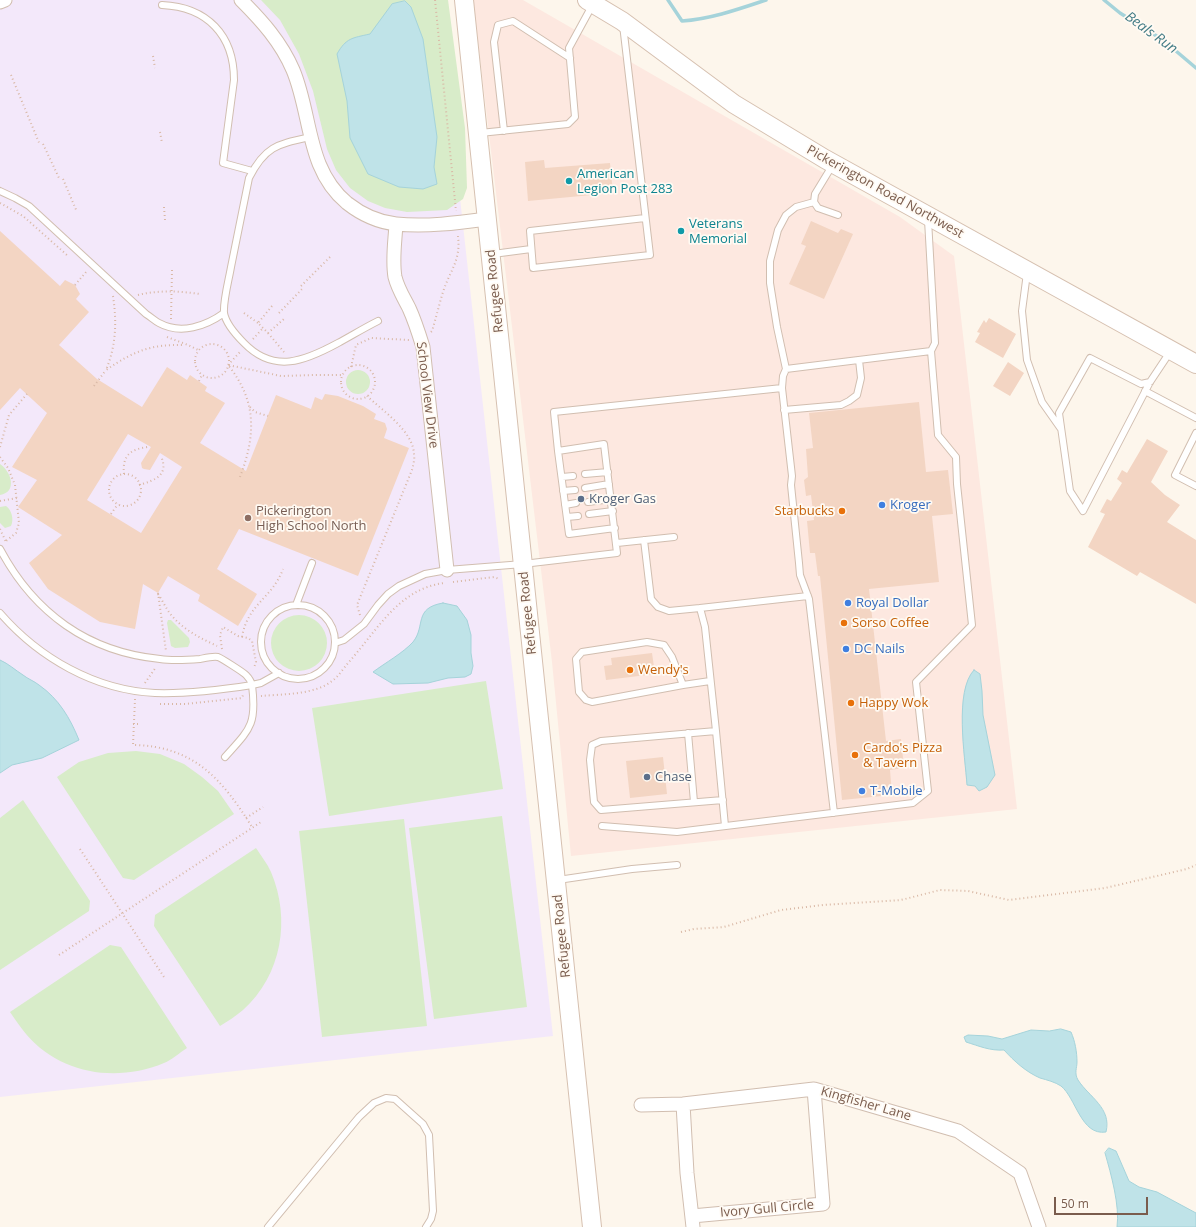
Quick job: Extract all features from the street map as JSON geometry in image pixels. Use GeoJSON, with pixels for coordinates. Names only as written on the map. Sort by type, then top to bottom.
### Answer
{"type":"FeatureCollection","features":[{"type":"Feature","properties":{"kind":"main road","name":"Refugee Road"},"geometry":{"type":"LineString","coordinates":[[464,0],[592,1227]]}},
{"type":"Feature","properties":{"kind":"main road","name":"Pickerington Road Northwest"},"geometry":{"type":"LineString","coordinates":[[590,2],[622,21],[734,104],[833,164],[1196,364]]}},
{"type":"Feature","properties":{"kind":"street"},"geometry":{"type":"LineString","coordinates":[[0,2],[5,0]]}},
{"type":"Feature","properties":{"kind":"street"},"geometry":{"type":"LineString","coordinates":[[241,0],[267,27],[286,56],[298,87],[318,163],[327,180],[338,195],[353,208],[366,216],[396,224],[457,223],[487,219]]}},
{"type":"Feature","properties":{"kind":"street","name":"School View Drive"},"geometry":{"type":"LineString","coordinates":[[396,224],[394,263],[396,278],[400,290],[410,309],[420,338],[425,361],[448,570]]}},
{"type":"Feature","properties":{"kind":"street","name":"Kingfisher Lane"},"geometry":{"type":"LineString","coordinates":[[641,1105],[683,1104],[814,1089],[958,1131],[1020,1173],[1040,1227]]}},
{"type":"Feature","properties":{"kind":"street","name":"Ivory Gull Circle"},"geometry":{"type":"LineString","coordinates":[[693,1221],[822,1204],[814,1089]]}},
{"type":"Feature","properties":{"kind":"street"},"geometry":{"type":"LineString","coordinates":[[683,1104],[687,1173],[693,1221]]}},
{"type":"Feature","properties":{"kind":"lane"},"geometry":{"type":"LineString","coordinates":[[479,133],[568,124],[575,117],[569,48],[590,2]]}},
{"type":"Feature","properties":{"kind":"lane"},"geometry":{"type":"LineString","coordinates":[[162,5],[182,8],[203,16],[211,22],[227,45],[234,69],[234,80],[222,163],[252,171]]}},
{"type":"Feature","properties":{"kind":"lane"},"geometry":{"type":"LineString","coordinates":[[504,131],[494,42],[498,25],[513,21],[570,58]]}},
{"type":"Feature","properties":{"kind":"lane"},"geometry":{"type":"LineString","coordinates":[[622,21],[650,255],[533,268],[530,231],[645,218]]}},
{"type":"Feature","properties":{"kind":"lane"},"geometry":{"type":"LineString","coordinates":[[310,137],[284,143],[272,148],[264,155],[252,171],[249,178],[242,212],[226,294],[224,313],[229,325],[238,338],[250,350],[265,358],[278,362],[304,360],[318,354],[378,321]]}},
{"type":"Feature","properties":{"kind":"lane"},"geometry":{"type":"LineString","coordinates":[[833,164],[815,194],[814,202],[818,208],[838,215]]}},
{"type":"Feature","properties":{"kind":"lane"},"geometry":{"type":"LineString","coordinates":[[0,191],[29,206],[128,298],[160,324],[176,328],[191,328],[204,324],[224,313]]}},
{"type":"Feature","properties":{"kind":"lane"},"geometry":{"type":"LineString","coordinates":[[814,202],[796,207],[786,215],[778,230],[770,261],[770,283],[786,369],[783,376],[782,388],[792,476],[791,485],[800,575],[808,596],[834,812]]}},
{"type":"Feature","properties":{"kind":"lane"},"geometry":{"type":"LineString","coordinates":[[602,826],[677,832],[913,803],[928,791],[916,682],[972,625],[957,484],[956,457],[938,435],[931,351],[935,343],[927,216]]}},
{"type":"Feature","properties":{"kind":"lane"},"geometry":{"type":"LineString","coordinates":[[491,254],[532,249]]}},
{"type":"Feature","properties":{"kind":"lane"},"geometry":{"type":"LineString","coordinates":[[1027,271],[1022,311],[1026,360],[1042,402],[1061,430]]}},
{"type":"Feature","properties":{"kind":"lane"},"geometry":{"type":"LineString","coordinates":[[1150,382],[1141,384],[1090,358],[1059,413],[1070,491],[1083,511],[1145,391],[1170,350]]}},
{"type":"Feature","properties":{"kind":"lane"},"geometry":{"type":"LineString","coordinates":[[786,369],[931,351]]}},
{"type":"Feature","properties":{"kind":"lane"},"geometry":{"type":"LineString","coordinates":[[784,410],[841,405],[849,401],[857,395],[860,378],[859,360]]}},
{"type":"Feature","properties":{"kind":"lane"},"geometry":{"type":"LineString","coordinates":[[615,528],[569,534],[554,412],[782,388]]}},
{"type":"Feature","properties":{"kind":"lane"},"geometry":{"type":"LineString","coordinates":[[1145,391],[1196,418]]}},
{"type":"Feature","properties":{"kind":"lane"},"geometry":{"type":"LineString","coordinates":[[1196,433],[1175,475],[1196,486]]}},
{"type":"Feature","properties":{"kind":"lane"},"geometry":{"type":"LineString","coordinates":[[335,643],[344,640],[364,624],[388,594],[399,586],[420,576],[448,570],[523,564],[618,553],[604,444],[558,450]]}},
{"type":"Feature","properties":{"kind":"lane"},"geometry":{"type":"LineString","coordinates":[[584,474],[608,472]]}},
{"type":"Feature","properties":{"kind":"lane"},"geometry":{"type":"LineString","coordinates":[[562,477],[573,476]]}},
{"type":"Feature","properties":{"kind":"lane"},"geometry":{"type":"LineString","coordinates":[[586,488],[609,484]]}},
{"type":"Feature","properties":{"kind":"lane"},"geometry":{"type":"LineString","coordinates":[[564,491],[575,490]]}},
{"type":"Feature","properties":{"kind":"lane"},"geometry":{"type":"LineString","coordinates":[[588,502],[611,499]]}},
{"type":"Feature","properties":{"kind":"lane"},"geometry":{"type":"LineString","coordinates":[[565,505],[576,503]]}},
{"type":"Feature","properties":{"kind":"lane"},"geometry":{"type":"LineString","coordinates":[[589,514],[613,511]]}},
{"type":"Feature","properties":{"kind":"lane"},"geometry":{"type":"LineString","coordinates":[[567,517],[578,516]]}},
{"type":"Feature","properties":{"kind":"lane"},"geometry":{"type":"LineString","coordinates":[[617,543],[674,537]]}},
{"type":"Feature","properties":{"kind":"lane"},"geometry":{"type":"LineString","coordinates":[[644,540],[651,599],[658,607],[669,611],[808,596]]}},
{"type":"Feature","properties":{"kind":"lane"},"geometry":{"type":"LineString","coordinates":[[0,549],[10,567],[37,602],[75,632],[100,645],[141,656],[161,659],[186,660],[218,657],[245,674],[250,682],[254,712],[245,735],[225,757]]}},
{"type":"Feature","properties":{"kind":"lane"},"geometry":{"type":"LineString","coordinates":[[296,605],[312,563]]}},
{"type":"Feature","properties":{"kind":"lane"},"geometry":{"type":"LineString","coordinates":[[296,605],[308,606],[319,611],[328,620],[334,631],[335,643],[333,655],[327,665],[318,674],[307,678],[295,679],[283,676],[273,669],[266,660],[262,648],[262,636],[266,624],[274,615],[284,608],[296,605]]}},
{"type":"Feature","properties":{"kind":"lane"},"geometry":{"type":"LineString","coordinates":[[700,608],[705,627],[725,826]]}},
{"type":"Feature","properties":{"kind":"lane"},"geometry":{"type":"LineString","coordinates":[[0,613],[30,643],[58,662],[90,679],[140,691],[154,693],[199,692],[250,682],[261,683],[279,673]]}},
{"type":"Feature","properties":{"kind":"lane"},"geometry":{"type":"LineString","coordinates":[[683,685],[672,657],[664,645],[647,642],[582,652],[576,659],[579,692],[586,700],[592,702],[710,681]]}},
{"type":"Feature","properties":{"kind":"lane"},"geometry":{"type":"LineString","coordinates":[[716,731],[602,741],[592,745],[590,760],[594,802],[601,810],[723,800]]}},
{"type":"Feature","properties":{"kind":"lane"},"geometry":{"type":"LineString","coordinates":[[688,733],[694,802]]}},
{"type":"Feature","properties":{"kind":"lane"},"geometry":{"type":"LineString","coordinates":[[556,880],[632,869],[677,865]]}},
{"type":"Feature","properties":{"kind":"lane"},"geometry":{"type":"LineString","coordinates":[[268,1227],[359,1117],[374,1103],[386,1098],[395,1099],[423,1124],[429,1135],[433,1211],[432,1219],[426,1227]]}},
{"type":"Feature","properties":{"kind":"path"},"geometry":{"type":"LineString","coordinates":[[351,367],[356,345],[366,339],[406,340],[420,338],[432,331],[443,291],[458,259],[459,245],[435,0]]}},
{"type":"Feature","properties":{"kind":"path"},"geometry":{"type":"LineString","coordinates":[[153,56],[155,68]]}},
{"type":"Feature","properties":{"kind":"path"},"geometry":{"type":"LineString","coordinates":[[11,75],[42,144],[62,180],[77,212]]}},
{"type":"Feature","properties":{"kind":"path"},"geometry":{"type":"LineString","coordinates":[[160,132],[162,143]]}},
{"type":"Feature","properties":{"kind":"path"},"geometry":{"type":"LineString","coordinates":[[164,207],[164,220]]}},
{"type":"Feature","properties":{"kind":"path"},"geometry":{"type":"LineString","coordinates":[[279,313],[330,257]]}},
{"type":"Feature","properties":{"kind":"path"},"geometry":{"type":"LineString","coordinates":[[171,320],[172,270]]}},
{"type":"Feature","properties":{"kind":"path"},"geometry":{"type":"LineString","coordinates":[[75,285],[86,272]]}},
{"type":"Feature","properties":{"kind":"path"},"geometry":{"type":"LineString","coordinates":[[128,298],[149,293],[172,291],[200,294]]}},
{"type":"Feature","properties":{"kind":"path"},"geometry":{"type":"LineString","coordinates":[[94,386],[106,370],[111,358],[115,338],[113,296]]}},
{"type":"Feature","properties":{"kind":"path"},"geometry":{"type":"LineString","coordinates":[[258,323],[272,306]]}},
{"type":"Feature","properties":{"kind":"path"},"geometry":{"type":"LineString","coordinates":[[244,313],[258,323],[268,333],[285,318]]}},
{"type":"Feature","properties":{"kind":"path"},"geometry":{"type":"LineString","coordinates":[[240,477],[249,451],[251,440],[252,429],[249,407],[238,378],[228,365],[227,354],[220,346],[210,344],[205,345],[198,350],[195,357],[196,368],[203,375],[210,378],[216,377],[222,374],[228,365],[263,328]]}},
{"type":"Feature","properties":{"kind":"path"},"geometry":{"type":"LineString","coordinates":[[170,338],[198,350]]}},
{"type":"Feature","properties":{"kind":"path"},"geometry":{"type":"LineString","coordinates":[[106,370],[122,359],[143,349],[168,345],[188,345]]}},
{"type":"Feature","properties":{"kind":"path"},"geometry":{"type":"LineString","coordinates":[[228,365],[281,376],[342,375]]}},
{"type":"Feature","properties":{"kind":"path"},"geometry":{"type":"LineString","coordinates":[[356,365],[362,366],[371,372],[374,377],[374,388],[367,396],[356,399],[347,395],[341,386],[342,375],[351,367],[356,365]]}},
{"type":"Feature","properties":{"kind":"path"},"geometry":{"type":"LineString","coordinates":[[199,381],[203,375]]}},
{"type":"Feature","properties":{"kind":"path"},"geometry":{"type":"LineString","coordinates":[[0,447],[9,415],[27,394]]}},
{"type":"Feature","properties":{"kind":"path"},"geometry":{"type":"LineString","coordinates":[[364,624],[357,605],[412,470],[414,455],[410,438],[367,396]]}},
{"type":"Feature","properties":{"kind":"path"},"geometry":{"type":"LineString","coordinates":[[249,407],[255,412],[268,416]]}},
{"type":"Feature","properties":{"kind":"path"},"geometry":{"type":"LineString","coordinates":[[124,474],[123,466],[127,456],[136,449],[148,447]]}},
{"type":"Feature","properties":{"kind":"path"},"geometry":{"type":"LineString","coordinates":[[140,485],[160,476],[164,466],[161,456]]}},
{"type":"Feature","properties":{"kind":"path"},"geometry":{"type":"LineString","coordinates":[[0,457],[4,461],[15,485],[19,523],[13,537],[6,541]]}},
{"type":"Feature","properties":{"kind":"path"},"geometry":{"type":"LineString","coordinates":[[124,474],[134,477],[140,485],[140,491],[136,500],[128,505],[118,504],[111,497],[109,487],[114,478],[124,474]]}},
{"type":"Feature","properties":{"kind":"path"},"geometry":{"type":"LineString","coordinates":[[0,501],[17,498]]}},
{"type":"Feature","properties":{"kind":"path"},"geometry":{"type":"LineString","coordinates":[[111,514],[118,504]]}},
{"type":"Feature","properties":{"kind":"path"},"geometry":{"type":"LineString","coordinates":[[0,529],[9,548]]}},
{"type":"Feature","properties":{"kind":"path"},"geometry":{"type":"LineString","coordinates":[[242,637],[249,614],[273,589],[283,569]]}},
{"type":"Feature","properties":{"kind":"path"},"geometry":{"type":"LineString","coordinates":[[242,698],[313,691],[334,681],[397,605],[431,584],[494,577],[499,579]]}},
{"type":"Feature","properties":{"kind":"path"},"geometry":{"type":"LineString","coordinates":[[250,682],[256,665],[252,641],[250,638],[238,636],[224,626],[220,635],[222,649],[194,635],[181,624],[171,615],[158,593],[167,650],[134,701],[133,744],[168,750],[179,754],[212,774],[230,794],[252,828]]}},
{"type":"Feature","properties":{"kind":"path"},"geometry":{"type":"LineString","coordinates":[[210,647],[217,646]]}},
{"type":"Feature","properties":{"kind":"path"},"geometry":{"type":"LineString","coordinates":[[158,650],[167,650]]}},
{"type":"Feature","properties":{"kind":"path"},"geometry":{"type":"LineString","coordinates":[[134,724],[140,724]]}},
{"type":"Feature","properties":{"kind":"path"},"geometry":{"type":"LineString","coordinates":[[246,818],[263,807]]}},
{"type":"Feature","properties":{"kind":"path"},"geometry":{"type":"LineString","coordinates":[[59,955],[260,822]]}},
{"type":"Feature","properties":{"kind":"path"},"geometry":{"type":"LineString","coordinates":[[80,850],[164,977]]}},
{"type":"Feature","properties":{"kind":"path"},"geometry":{"type":"LineString","coordinates":[[681,932],[694,929],[724,927],[781,910],[823,905],[901,900],[940,890],[968,891],[1009,900],[1105,888],[1196,865]]}},
{"type":"Feature","properties":{"kind":"shaded area","name":"Pickerington High School North"},"geometry":{"type":"Polygon","coordinates":[[[0,0],[438,0],[553,1036],[0,1097],[0,0]]]}},
{"type":"Feature","properties":{"kind":"shaded area"},"geometry":{"type":"Polygon","coordinates":[[[473,0],[523,0],[900,217],[954,256],[1017,809],[571,856],[552,662],[473,0]]]}},
{"type":"Feature","properties":{"kind":"green space"},"geometry":{"type":"Polygon","coordinates":[[[261,0],[448,0],[465,128],[467,188],[463,199],[447,210],[407,212],[385,208],[368,201],[350,188],[336,170],[327,149],[313,91],[299,54],[280,20],[261,0]]]}},
{"type":"Feature","properties":{"kind":"green space"},"geometry":{"type":"Polygon","coordinates":[[[358,370],[366,374],[370,382],[366,390],[358,394],[350,390],[346,382],[350,374],[358,370]]]}},
{"type":"Feature","properties":{"kind":"green space"},"geometry":{"type":"Polygon","coordinates":[[[0,464],[10,476],[11,486],[6,493],[0,495],[0,464]]]}},
{"type":"Feature","properties":{"kind":"green space"},"geometry":{"type":"Polygon","coordinates":[[[6,506],[12,515],[12,521],[11,526],[5,528],[0,523],[0,507],[6,506]]]}},
{"type":"Feature","properties":{"kind":"green space"},"geometry":{"type":"Polygon","coordinates":[[[299,615],[310,617],[319,623],[325,632],[327,643],[325,654],[319,663],[310,669],[299,671],[288,669],[279,663],[273,654],[271,643],[273,632],[279,623],[288,617],[299,615]]]}},
{"type":"Feature","properties":{"kind":"green space"},"geometry":{"type":"Polygon","coordinates":[[[168,620],[171,620],[189,638],[190,642],[188,647],[175,648],[171,646],[167,623],[168,620]]]}},
{"type":"Feature","properties":{"kind":"green space"},"geometry":{"type":"Polygon","coordinates":[[[486,681],[503,789],[329,816],[312,708],[486,681]]]}},
{"type":"Feature","properties":{"kind":"green space"},"geometry":{"type":"Polygon","coordinates":[[[136,751],[160,754],[184,764],[218,791],[234,814],[134,880],[123,878],[57,777],[79,762],[108,753],[136,751]]]}},
{"type":"Feature","properties":{"kind":"green space"},"geometry":{"type":"Polygon","coordinates":[[[23,800],[90,901],[89,911],[0,970],[0,818],[23,800]]]}},
{"type":"Feature","properties":{"kind":"green space"},"geometry":{"type":"Polygon","coordinates":[[[502,816],[527,1007],[434,1019],[409,828],[502,816]]]}},
{"type":"Feature","properties":{"kind":"green space"},"geometry":{"type":"Polygon","coordinates":[[[404,819],[427,1026],[322,1037],[299,831],[404,819]]]}},
{"type":"Feature","properties":{"kind":"green space"},"geometry":{"type":"Polygon","coordinates":[[[256,848],[271,872],[277,890],[281,908],[279,946],[267,980],[256,996],[243,1010],[220,1026],[154,926],[155,915],[256,848]]]}},
{"type":"Feature","properties":{"kind":"green space"},"geometry":{"type":"Polygon","coordinates":[[[110,945],[121,947],[187,1048],[167,1062],[127,1073],[90,1071],[72,1066],[55,1058],[40,1048],[26,1034],[10,1012],[110,945]]]}},
{"type":"Feature","properties":{"kind":"water"},"geometry":{"type":"Polygon","coordinates":[[[405,1],[411,7],[423,39],[437,137],[434,167],[437,184],[423,189],[399,187],[368,174],[350,138],[347,101],[337,54],[343,45],[350,40],[370,34],[392,4],[405,1]]]}},
{"type":"Feature","properties":{"kind":"water"},"geometry":{"type":"Polygon","coordinates":[[[443,603],[457,606],[467,620],[471,635],[473,666],[471,674],[465,677],[448,678],[428,683],[393,684],[373,672],[413,642],[417,636],[422,618],[427,609],[434,605],[443,603]]]}},
{"type":"Feature","properties":{"kind":"water"},"geometry":{"type":"Polygon","coordinates":[[[0,660],[46,690],[52,696],[68,717],[79,740],[42,758],[12,765],[0,773],[0,660]]]}},
{"type":"Feature","properties":{"kind":"water"},"geometry":{"type":"Polygon","coordinates":[[[974,670],[980,674],[983,715],[995,775],[987,787],[979,791],[975,786],[967,785],[962,724],[964,693],[968,680],[974,670]]]}},
{"type":"Feature","properties":{"kind":"water"},"geometry":{"type":"Polygon","coordinates":[[[1061,1029],[1071,1032],[1076,1050],[1076,1073],[1078,1080],[1103,1109],[1106,1116],[1106,1132],[1098,1132],[1085,1122],[1061,1086],[1030,1073],[1004,1050],[989,1049],[975,1045],[966,1042],[964,1037],[968,1035],[988,1036],[1002,1039],[1031,1030],[1049,1031],[1061,1029]]]}},
{"type":"Feature","properties":{"kind":"water"},"geometry":{"type":"Polygon","coordinates":[[[1109,1148],[1116,1151],[1129,1181],[1139,1187],[1157,1192],[1196,1213],[1196,1227],[1117,1227],[1118,1219],[1116,1200],[1105,1153],[1109,1148]]]}},
{"type":"Feature","properties":{"kind":"building","name":"American Legion Post 283"},"geometry":{"type":"Polygon","coordinates":[[[544,160],[545,168],[610,163],[613,193],[528,201],[525,162],[544,160]]]}},
{"type":"Feature","properties":{"kind":"building"},"geometry":{"type":"Polygon","coordinates":[[[811,221],[838,233],[841,229],[853,234],[824,299],[789,284],[806,246],[801,244],[811,221]]]}},
{"type":"Feature","properties":{"kind":"building","name":"Pickerington High School North"},"geometry":{"type":"Polygon","coordinates":[[[0,231],[60,286],[65,280],[75,285],[80,294],[76,299],[89,312],[59,345],[97,379],[142,407],[167,367],[187,380],[190,375],[207,387],[205,391],[225,403],[200,443],[246,471],[276,395],[311,409],[315,397],[322,400],[325,394],[338,396],[363,406],[376,414],[374,419],[385,423],[387,429],[384,438],[409,448],[358,576],[239,529],[217,569],[257,594],[238,626],[198,601],[200,595],[168,576],[158,593],[143,584],[135,629],[100,622],[48,589],[29,563],[62,535],[18,507],[37,480],[12,467],[47,413],[20,388],[0,410],[0,231]],[[128,434],[87,500],[141,533],[182,467],[160,453],[150,470],[142,468],[141,463],[151,447],[128,434]]]}},
{"type":"Feature","properties":{"kind":"building"},"geometry":{"type":"Polygon","coordinates":[[[989,318],[1016,334],[1003,358],[975,342],[980,333],[977,332],[984,320],[986,323],[989,318]]]}},
{"type":"Feature","properties":{"kind":"building"},"geometry":{"type":"Polygon","coordinates":[[[1008,362],[1024,373],[1010,396],[993,386],[1008,362]]]}},
{"type":"Feature","properties":{"kind":"building","name":"Kroger"},"geometry":{"type":"Polygon","coordinates":[[[919,402],[926,472],[948,470],[953,514],[932,516],[939,582],[869,589],[886,741],[901,739],[904,768],[890,770],[892,795],[842,800],[820,576],[818,576],[815,553],[810,553],[807,521],[814,520],[811,495],[806,496],[804,480],[808,477],[806,449],[813,448],[809,413],[919,402]]]}},
{"type":"Feature","properties":{"kind":"building"},"geometry":{"type":"Polygon","coordinates":[[[1147,439],[1168,451],[1151,482],[1165,495],[1180,505],[1167,522],[1196,540],[1196,604],[1140,572],[1137,576],[1088,547],[1105,514],[1100,512],[1107,499],[1111,501],[1122,483],[1117,479],[1122,470],[1127,473],[1147,439]]]}},
{"type":"Feature","properties":{"kind":"building","name":"Wendy's"},"geometry":{"type":"Polygon","coordinates":[[[652,653],[655,674],[606,680],[604,666],[612,665],[611,658],[652,653]]]}},
{"type":"Feature","properties":{"kind":"building","name":"Chase"},"geometry":{"type":"Polygon","coordinates":[[[663,757],[667,794],[630,798],[626,761],[663,757]]]}},
{"type":"Feature","properties":{"kind":"waterway","name":"Beals Run"},"geometry":{"type":"LineString","coordinates":[[668,0],[682,21],[714,16],[766,0]]}},
{"type":"Feature","properties":{"kind":"waterway","name":"Beals Run"},"geometry":{"type":"LineString","coordinates":[[1104,0],[1120,13],[1163,40],[1196,68]]}},
{"type":"Feature","properties":{"kind":"place","name":"American Legion Post 283"},"geometry":{"type":"Point","coordinates":[569,181]}},
{"type":"Feature","properties":{"kind":"place","name":"Veterans Memorial"},"geometry":{"type":"Point","coordinates":[681,231]}},
{"type":"Feature","properties":{"kind":"place","name":"Kroger Gas"},"geometry":{"type":"Point","coordinates":[581,499]}},
{"type":"Feature","properties":{"kind":"place","name":"Kroger"},"geometry":{"type":"Point","coordinates":[882,505]}},
{"type":"Feature","properties":{"kind":"place","name":"Starbucks"},"geometry":{"type":"Point","coordinates":[842,511]}},
{"type":"Feature","properties":{"kind":"place","name":"Pickerington High School North"},"geometry":{"type":"Point","coordinates":[248,518]}},
{"type":"Feature","properties":{"kind":"place","name":"Royal Dollar"},"geometry":{"type":"Point","coordinates":[848,603]}},
{"type":"Feature","properties":{"kind":"place","name":"Sorso Coffee"},"geometry":{"type":"Point","coordinates":[844,623]}},
{"type":"Feature","properties":{"kind":"place","name":"DC Nails"},"geometry":{"type":"Point","coordinates":[846,649]}},
{"type":"Feature","properties":{"kind":"place","name":"Wendy's"},"geometry":{"type":"Point","coordinates":[630,670]}},
{"type":"Feature","properties":{"kind":"place","name":"Happy Wok"},"geometry":{"type":"Point","coordinates":[851,703]}},
{"type":"Feature","properties":{"kind":"place","name":"Cardo's Pizza & Tavern"},"geometry":{"type":"Point","coordinates":[855,755]}},
{"type":"Feature","properties":{"kind":"place","name":"Chase"},"geometry":{"type":"Point","coordinates":[647,777]}},
{"type":"Feature","properties":{"kind":"place","name":"T-Mobile"},"geometry":{"type":"Point","coordinates":[862,791]}}]}
